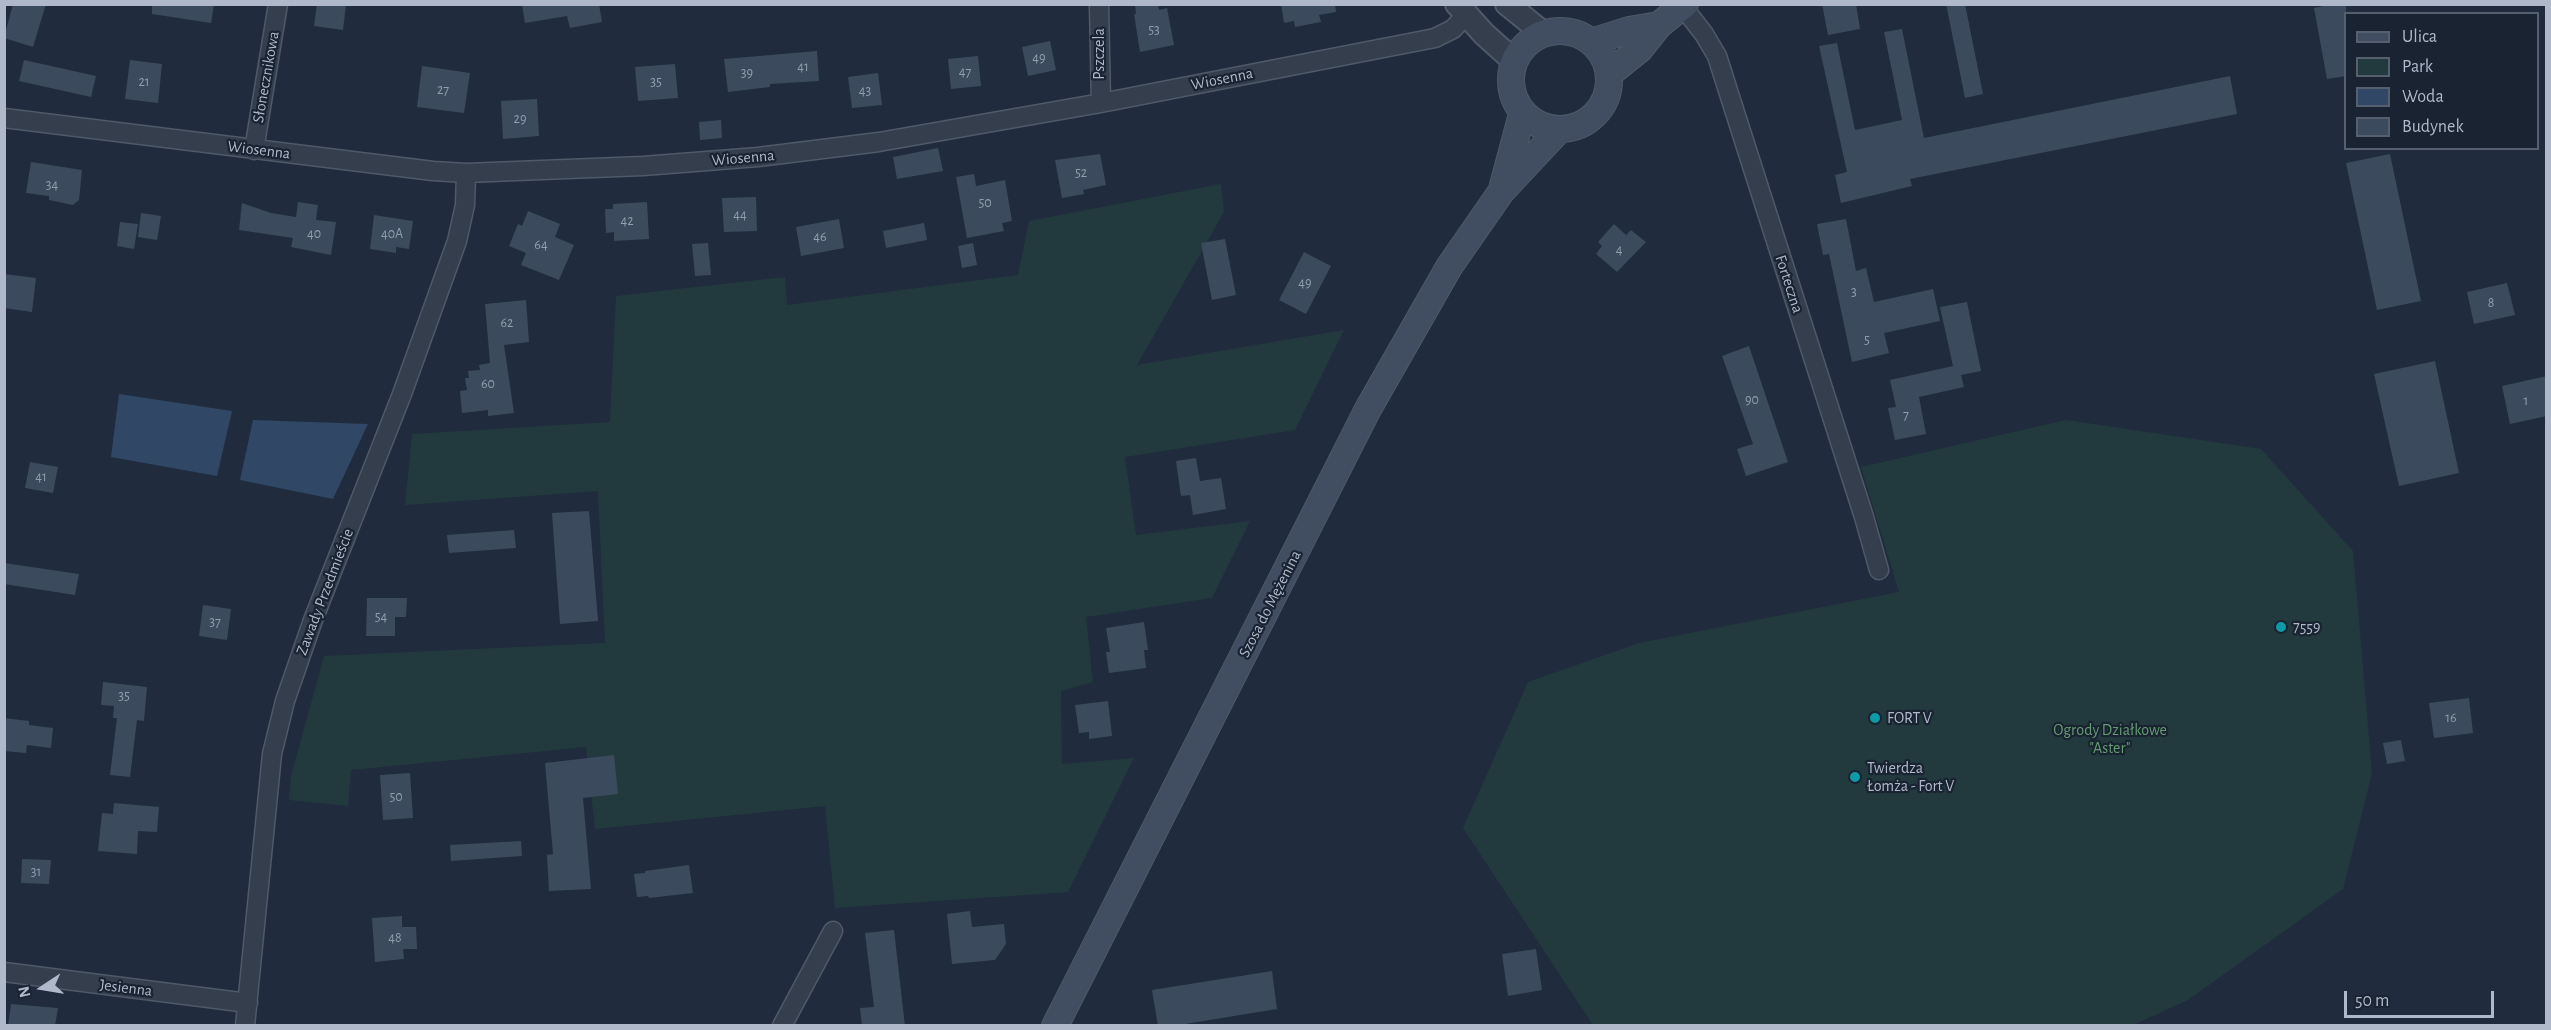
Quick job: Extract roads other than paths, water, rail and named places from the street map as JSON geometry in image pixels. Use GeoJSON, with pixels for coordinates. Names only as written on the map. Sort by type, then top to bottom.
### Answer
{"type":"FeatureCollection","features":[{"type":"Feature","properties":{"kind":"main road"},"geometry":{"type":"LineString","coordinates":[[1609,74],[1640,49],[1659,25],[1684,6]]}},
{"type":"Feature","properties":{"kind":"main road"},"geometry":{"type":"LineString","coordinates":[[1591,42],[1629,30],[1659,25]]}},
{"type":"Feature","properties":{"kind":"main road"},"geometry":{"type":"LineString","coordinates":[[1568,31],[1591,42],[1603,56],[1609,74],[1609,88],[1605,102],[1597,114],[1580,126],[1559,130],[1539,125],[1522,114],[1513,98],[1510,79],[1514,61],[1521,49],[1543,33],[1568,31]]}},
{"type":"Feature","properties":{"kind":"main road","name":"Szosa do Mężenina"},"geometry":{"type":"LineString","coordinates":[[1501,192],[1522,114]]}},
{"type":"Feature","properties":{"kind":"main road","name":"Szosa do Mężenina"},"geometry":{"type":"LineString","coordinates":[[1055,1026],[1368,409],[1449,267],[1501,192],[1559,130]]}},
{"type":"Feature","properties":{"kind":"street","name":"Słonecznikowa"},"geometry":{"type":"LineString","coordinates":[[254,150],[278,4]]}},
{"type":"Feature","properties":{"kind":"street","name":"Pszczela"},"geometry":{"type":"LineString","coordinates":[[1099,4],[1101,103]]}},
{"type":"Feature","properties":{"kind":"street"},"geometry":{"type":"LineString","coordinates":[[1507,4],[1543,33]]}},
{"type":"Feature","properties":{"kind":"street","name":"Forteczna"},"geometry":{"type":"LineString","coordinates":[[1684,6],[1717,56],[1879,570]]}},
{"type":"Feature","properties":{"kind":"street","name":"Wiosenna"},"geometry":{"type":"LineString","coordinates":[[4,118],[397,168],[466,173],[643,166],[758,157],[879,142],[1101,103],[1435,38],[1453,29],[1462,10]]}},
{"type":"Feature","properties":{"kind":"street"},"geometry":{"type":"LineString","coordinates":[[1462,10],[1514,61]]}},
{"type":"Feature","properties":{"kind":"street","name":"Zawady Przedmieście"},"geometry":{"type":"LineString","coordinates":[[245,1026],[272,754],[285,701],[317,609],[402,394],[457,241],[465,205],[466,173]]}},
{"type":"Feature","properties":{"kind":"street"},"geometry":{"type":"LineString","coordinates":[[782,1026],[833,931]]}},
{"type":"Feature","properties":{"kind":"street","name":"Jesienna"},"geometry":{"type":"LineString","coordinates":[[4,972],[248,1003]]}},
{"type":"Feature","properties":{"kind":"water"},"geometry":{"type":"Polygon","coordinates":[[[119,394],[232,411],[217,476],[111,457],[119,394]]]}},
{"type":"Feature","properties":{"kind":"water"},"geometry":{"type":"Polygon","coordinates":[[[253,420],[368,424],[333,499],[240,480],[253,420]]]}},
{"type":"Feature","properties":{"kind":"place","name":"7559"},"geometry":{"type":"Point","coordinates":[2281,627]}},
{"type":"Feature","properties":{"kind":"place","name":"FORT V"},"geometry":{"type":"Point","coordinates":[1875,718]}},
{"type":"Feature","properties":{"kind":"place","name":"Twierdza Łomża - Fort V"},"geometry":{"type":"Point","coordinates":[1855,777]}},
{"type":"Feature","properties":{"kind":"park label","name":"Ogrody Działkowe \"Aster\""},"geometry":{"type":"Point","coordinates":[2110,739]}}]}
